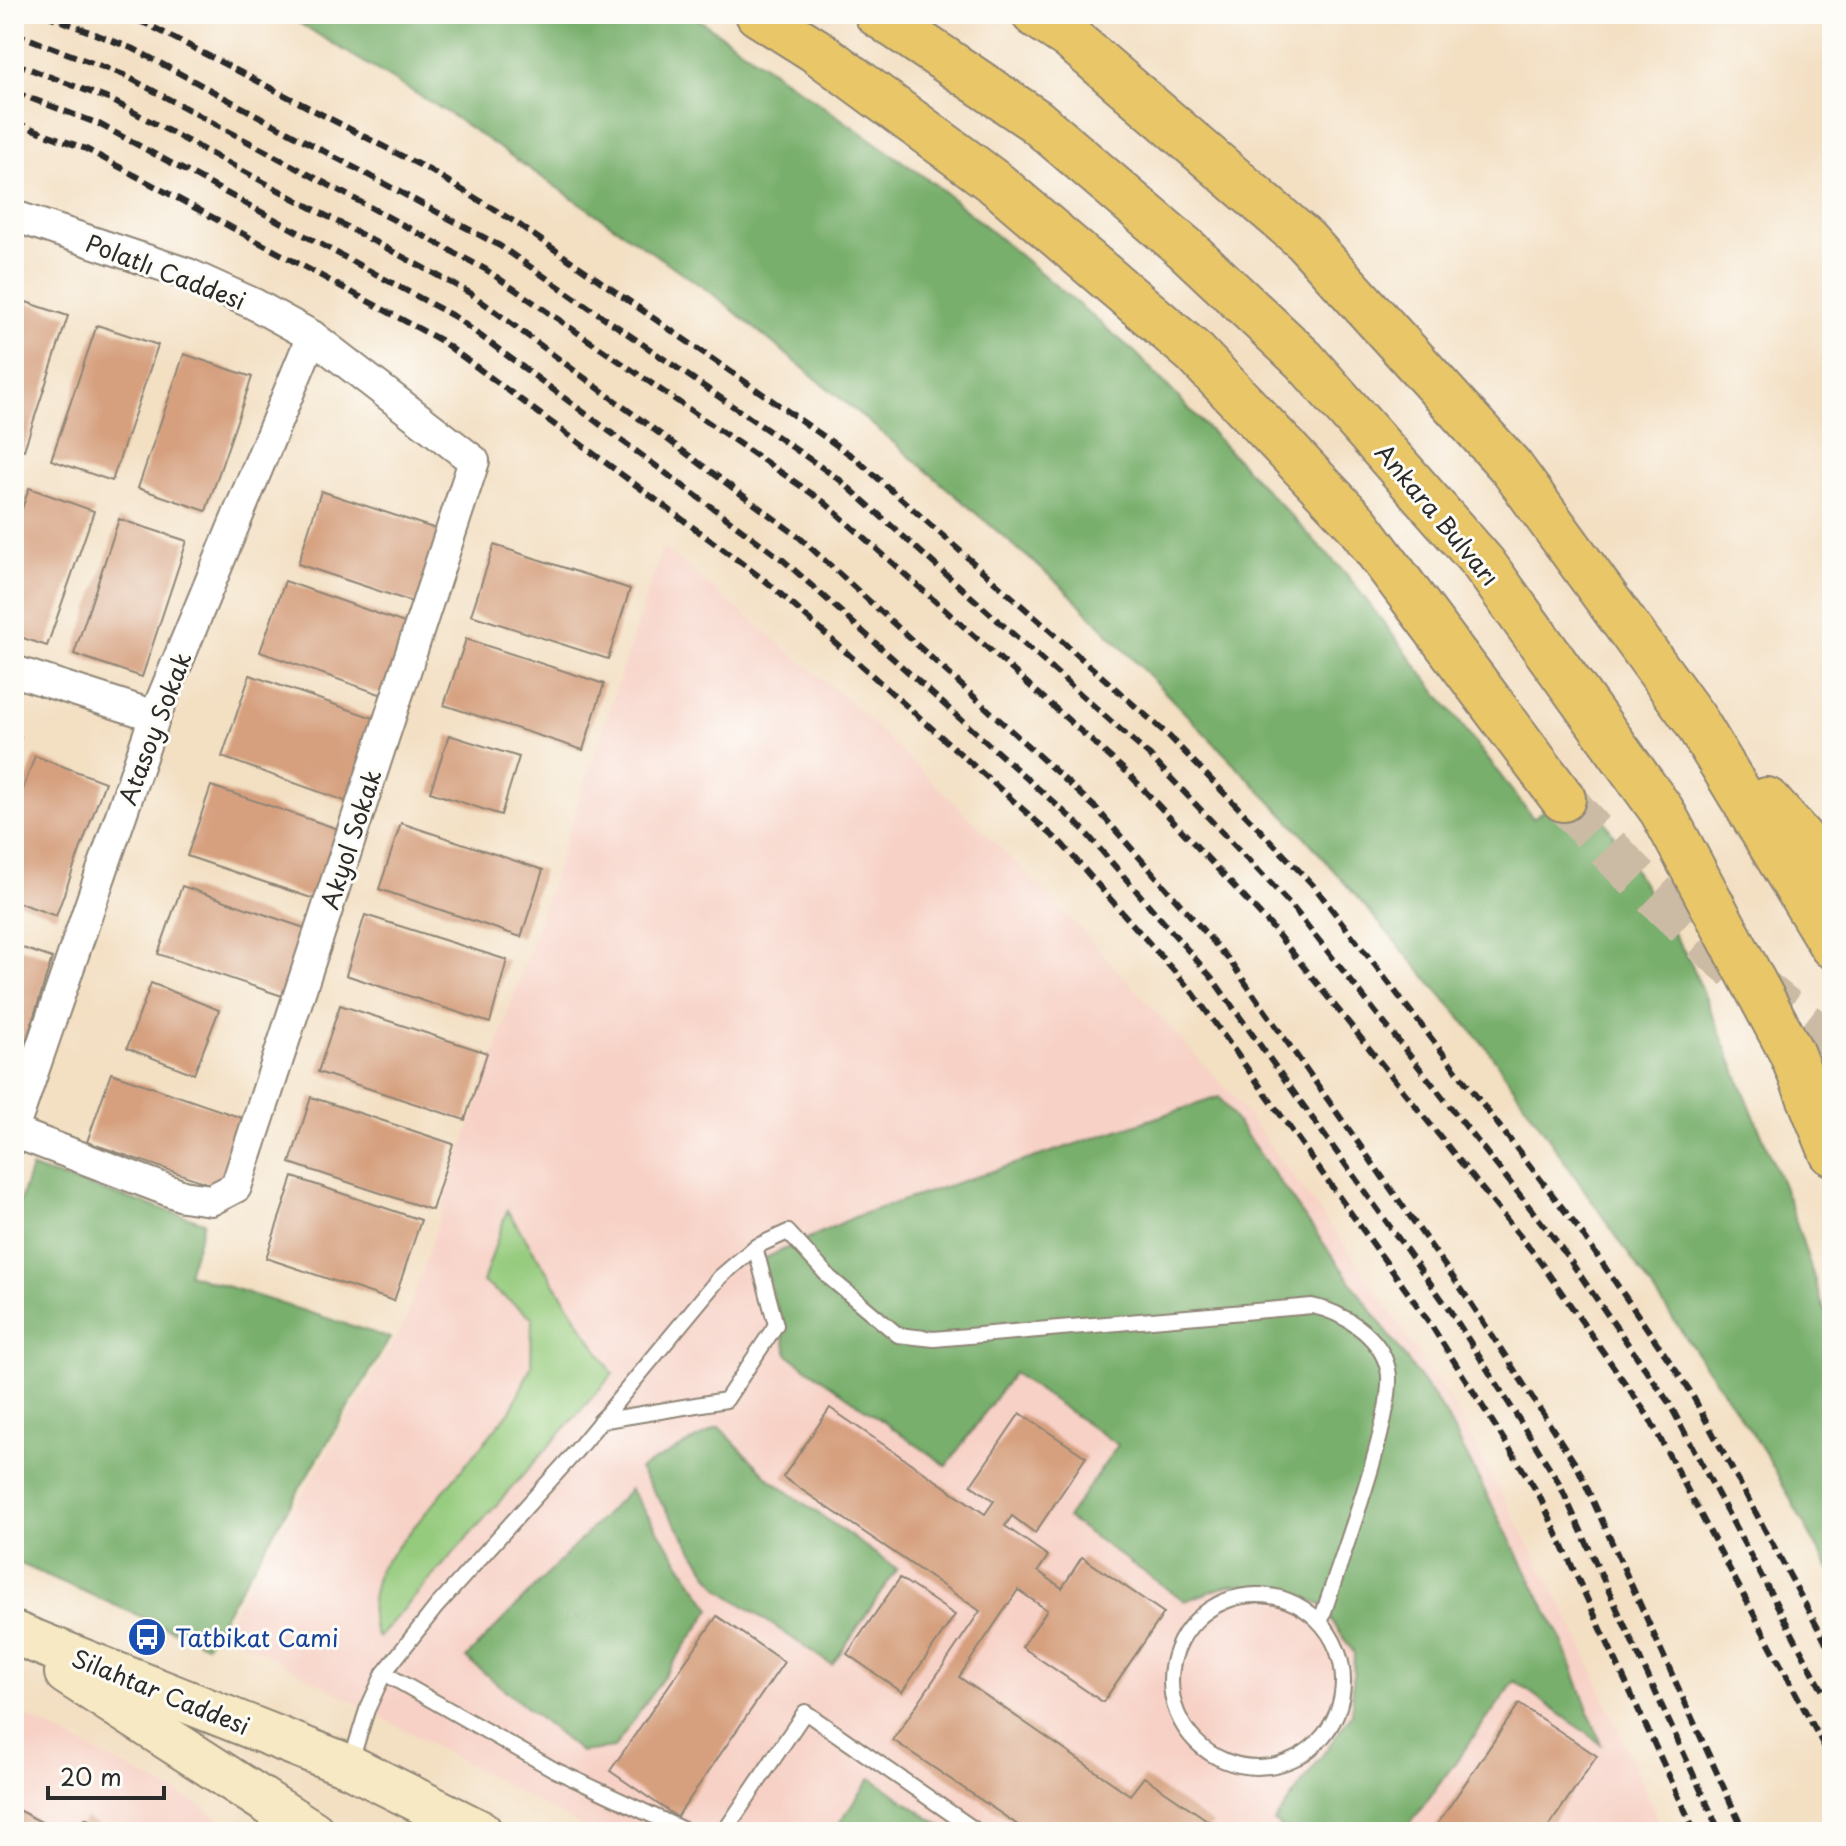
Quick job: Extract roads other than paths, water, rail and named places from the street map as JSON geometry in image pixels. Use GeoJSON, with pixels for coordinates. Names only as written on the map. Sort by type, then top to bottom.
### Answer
{"type":"FeatureCollection","features":[{"type":"Feature","properties":{"kind":"main road"},"geometry":{"type":"LineString","coordinates":[[758,14],[815,50],[998,185],[1195,353],[1357,524],[1563,799]]}},
{"type":"Feature","properties":{"kind":"main road","name":"Ankara Bulvarı"},"geometry":{"type":"LineString","coordinates":[[877,14],[1036,121],[1186,249],[1304,360],[1483,563],[1662,811],[1791,1052],[1832,1153]]}},
{"type":"Feature","properties":{"kind":"main road"},"geometry":{"type":"LineString","coordinates":[[1034,14],[1069,37],[1305,240],[1511,467],[1695,720],[1832,946]]}},
{"type":"Feature","properties":{"kind":"main road"},"geometry":{"type":"LineString","coordinates":[[1695,720],[1832,873]]}},
{"type":"Feature","properties":{"kind":"main road","name":"Silahtar Caddesi"},"geometry":{"type":"LineString","coordinates":[[14,1633],[349,1766],[481,1832]]}},
{"type":"Feature","properties":{"kind":"main road","name":"Silahtar Caddesi"},"geometry":{"type":"LineString","coordinates":[[14,1640],[313,1832]]}},
{"type":"Feature","properties":{"kind":"street","name":"Polatlı Caddesi"},"geometry":{"type":"LineString","coordinates":[[14,216],[188,274],[312,336]]}},
{"type":"Feature","properties":{"kind":"street","name":"Atasoy Sokak"},"geometry":{"type":"LineString","coordinates":[[14,1129],[155,716],[312,336]]}},
{"type":"Feature","properties":{"kind":"street","name":"Akyol Sokak"},"geometry":{"type":"LineString","coordinates":[[14,1129],[183,1196],[211,1200],[236,1187],[474,461],[312,336]]}},
{"type":"Feature","properties":{"kind":"street"},"geometry":{"type":"LineString","coordinates":[[14,671],[155,716]]}},
{"type":"Feature","properties":{"kind":"lane"},"geometry":{"type":"LineString","coordinates":[[349,1766],[367,1710],[384,1673],[436,1607],[600,1421],[691,1309],[755,1247],[788,1232],[830,1278],[898,1335],[934,1339],[1312,1306],[1333,1310],[1362,1330],[1376,1345],[1388,1367],[1389,1390],[1379,1437],[1321,1621]]}},
{"type":"Feature","properties":{"kind":"lane"},"geometry":{"type":"LineString","coordinates":[[600,1421],[726,1400],[776,1325],[755,1247]]}},
{"type":"Feature","properties":{"kind":"lane"},"geometry":{"type":"LineString","coordinates":[[1240,1595],[1270,1595],[1297,1604],[1321,1621],[1337,1645],[1344,1673],[1342,1701],[1332,1727],[1313,1748],[1289,1762],[1247,1766],[1233,1764],[1208,1752],[1188,1732],[1175,1707],[1170,1678],[1176,1649],[1191,1624],[1213,1605],[1240,1595]]}},
{"type":"Feature","properties":{"kind":"lane"},"geometry":{"type":"LineString","coordinates":[[384,1673],[555,1770],[688,1832]]}},
{"type":"Feature","properties":{"kind":"lane"},"geometry":{"type":"LineString","coordinates":[[724,1832],[805,1712],[978,1832]]}},
{"type":"Feature","properties":{"kind":"tunnel"},"geometry":{"type":"LineString","coordinates":[[1563,799],[1625,866],[1691,929],[1760,989],[1832,1045]]}},
{"type":"Feature","properties":{"kind":"railway"},"geometry":{"type":"LineString","coordinates":[[44,14],[136,50],[500,246],[840,480],[1150,756],[1291,905],[1557,1242],[1669,1403],[1832,1708]]}},
{"type":"Feature","properties":{"kind":"railway"},"geometry":{"type":"LineString","coordinates":[[121,14],[149,25],[431,171],[515,222],[855,458],[1169,736],[1313,885],[1578,1228],[1690,1391],[1832,1654]]}},
{"type":"Feature","properties":{"kind":"railway"},"geometry":{"type":"LineString","coordinates":[[14,33],[124,75],[485,269],[824,502],[1130,775],[1270,925],[1536,1256],[1648,1416],[1832,1761]]}},
{"type":"Feature","properties":{"kind":"railway"},"geometry":{"type":"LineString","coordinates":[[14,63],[111,100],[470,293],[799,537],[1097,809],[1230,961],[1469,1300],[1578,1468],[1744,1832]]}},
{"type":"Feature","properties":{"kind":"railway"},"geometry":{"type":"LineString","coordinates":[[14,92],[99,124],[455,317],[783,560],[1080,826],[1212,978],[1451,1312],[1558,1481],[1720,1832]]}},
{"type":"Feature","properties":{"kind":"railway"},"geometry":{"type":"LineString","coordinates":[[14,122],[86,149],[440,340],[767,582],[1062,844],[1194,994],[1431,1325],[1539,1495],[1695,1832]]}},
{"type":"Feature","properties":{"kind":"place","name":"Tatbikat Cami"},"geometry":{"type":"Point","coordinates":[147,1637]}}]}
